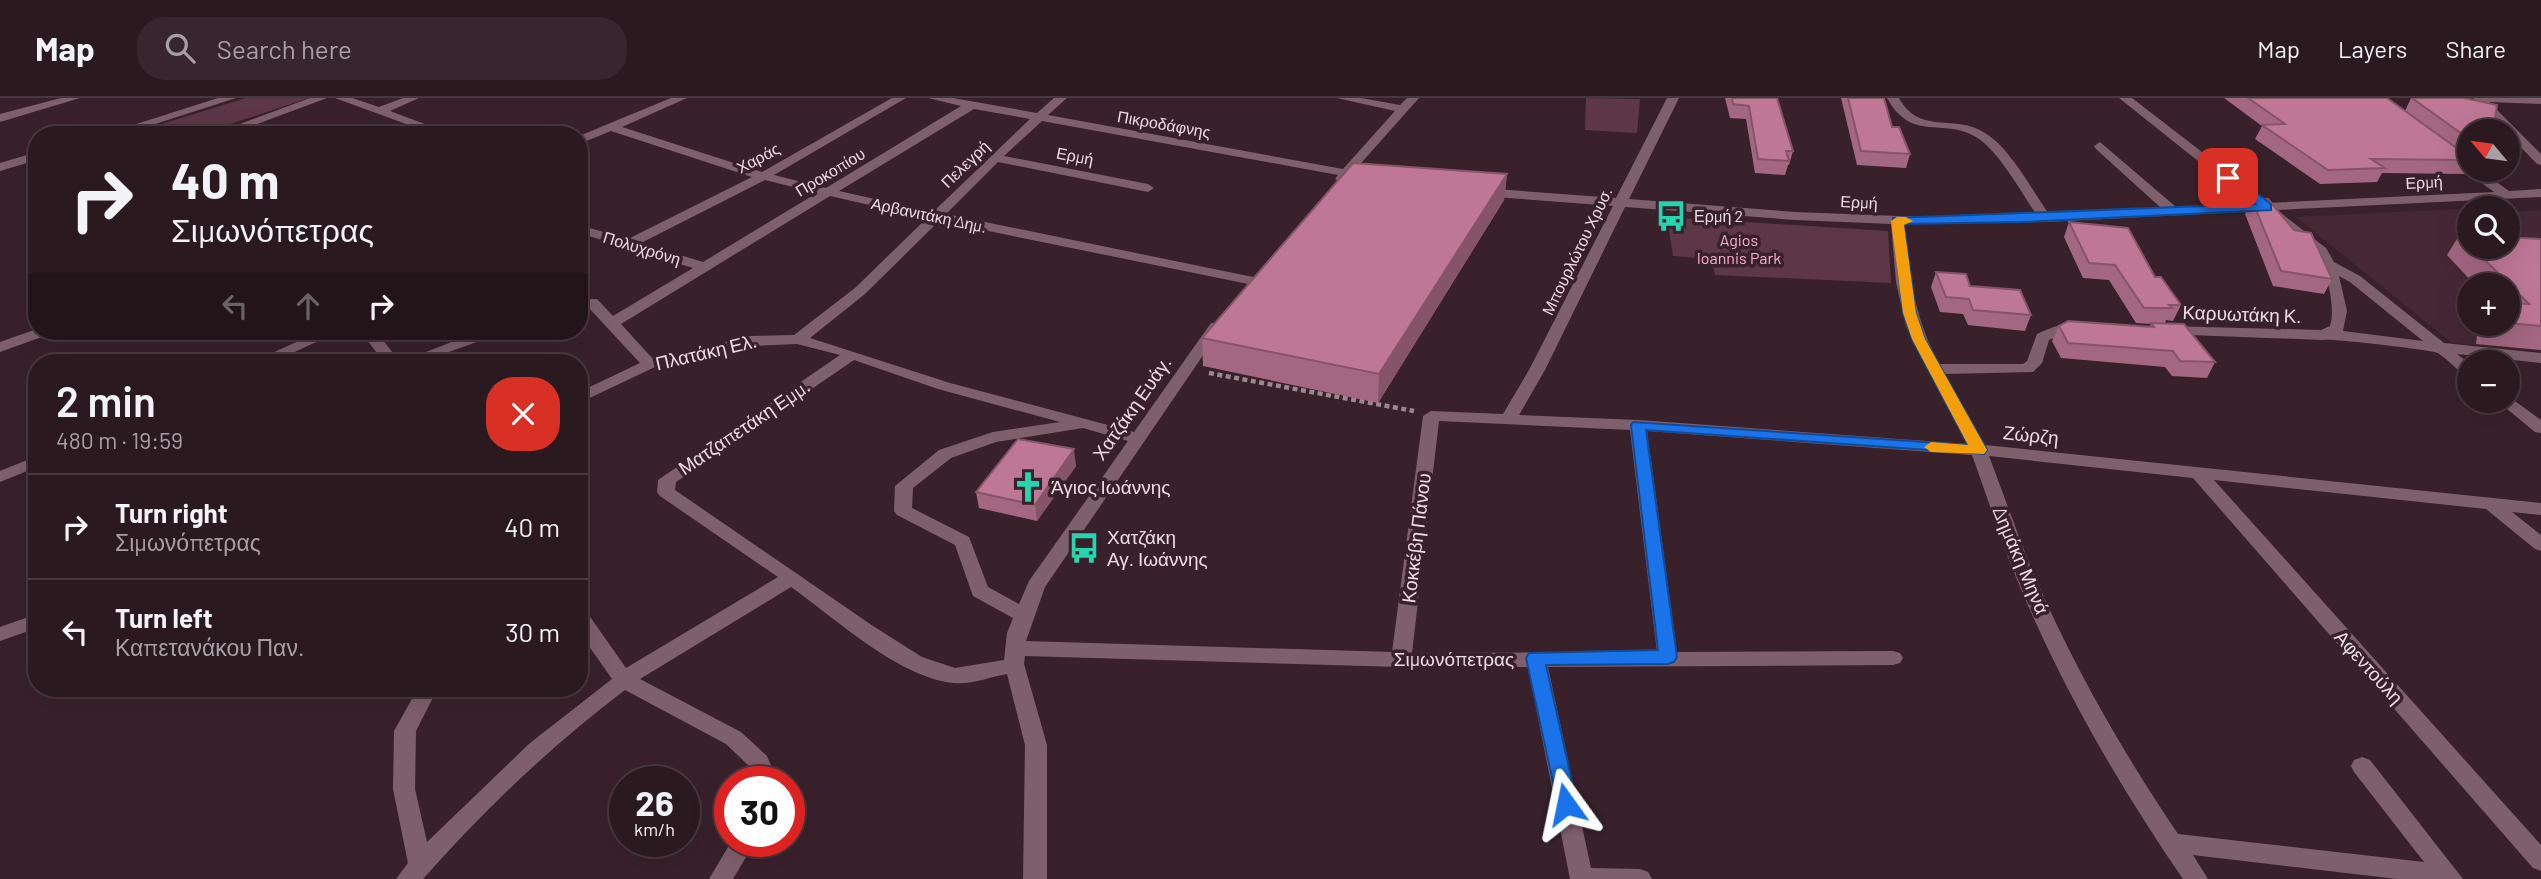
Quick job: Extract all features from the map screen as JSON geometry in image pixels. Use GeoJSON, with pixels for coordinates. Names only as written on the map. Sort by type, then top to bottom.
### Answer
{"type":"FeatureCollection","features":[{"type":"Feature","properties":{"kind":"street"},"geometry":{"type":"LineString","coordinates":[[0,118],[74,98]]}},
{"type":"Feature","properties":{"kind":"street"},"geometry":{"type":"LineString","coordinates":[[151,126],[230,98]]}},
{"type":"Feature","properties":{"kind":"street"},"geometry":{"type":"LineString","coordinates":[[242,126],[321,98]]}},
{"type":"Feature","properties":{"kind":"street"},"geometry":{"type":"LineString","coordinates":[[341,98],[422,126]]}},
{"type":"Feature","properties":{"kind":"street"},"geometry":{"type":"LineString","coordinates":[[380,111],[413,98]]}},
{"type":"Feature","properties":{"kind":"street"},"geometry":{"type":"LineString","coordinates":[[588,136],[681,98]]}},
{"type":"Feature","properties":{"kind":"street","name":"Χαράς"},"geometry":{"type":"LineString","coordinates":[[629,244],[763,176],[900,98]]}},
{"type":"Feature","properties":{"kind":"street","name":"Πικροδάφνης"},"geometry":{"type":"LineString","coordinates":[[934,98],[1346,173]]}},
{"type":"Feature","properties":{"kind":"street","name":"Πελεγρή"},"geometry":{"type":"LineString","coordinates":[[798,338],[860,293],[996,158],[1061,98]]}},
{"type":"Feature","properties":{"kind":"street"},"geometry":{"type":"LineString","coordinates":[[1343,98],[1402,110]]}},
{"type":"Feature","properties":{"kind":"street"},"geometry":{"type":"LineString","coordinates":[[1328,193],[1413,98]]}},
{"type":"Feature","properties":{"kind":"street","name":"Μπουρλώτου Χρυσ."},"geometry":{"type":"LineString","coordinates":[[1509,418],[1537,370],[1673,98]]}},
{"type":"Feature","properties":{"kind":"street"},"geometry":{"type":"LineString","coordinates":[[1893,98],[1901,115],[1910,121],[1968,130],[1984,137],[2045,218]]}},
{"type":"Feature","properties":{"kind":"street"},"geometry":{"type":"LineString","coordinates":[[2125,98],[2315,245],[2328,265],[2341,315],[2339,326],[2331,332]]}},
{"type":"Feature","properties":{"kind":"street"},"geometry":{"type":"LineString","coordinates":[[2479,98],[2541,161]]}},
{"type":"Feature","properties":{"kind":"street"},"geometry":{"type":"LineString","coordinates":[[2484,98],[2541,101]]}},
{"type":"Feature","properties":{"kind":"street","name":"Προκοπίου"},"geometry":{"type":"LineString","coordinates":[[612,323],[831,193],[972,105]]}},
{"type":"Feature","properties":{"kind":"street","name":"Αρβανιτάκη Δημ."},"geometry":{"type":"LineString","coordinates":[[611,127],[763,176],[831,193],[937,217],[1257,277],[1238,298]]}},
{"type":"Feature","properties":{"kind":"street"},"geometry":{"type":"LineString","coordinates":[[2100,146],[2172,212]]}},
{"type":"Feature","properties":{"kind":"street","name":"Ερμή"},"geometry":{"type":"LineString","coordinates":[[996,158],[1148,188]]}},
{"type":"Feature","properties":{"kind":"street"},"geometry":{"type":"LineString","coordinates":[[0,167],[28,159]]}},
{"type":"Feature","properties":{"kind":"street"},"geometry":{"type":"LineString","coordinates":[[1346,173],[1383,182]]}},
{"type":"Feature","properties":{"kind":"street"},"geometry":{"type":"LineString","coordinates":[[2489,182],[2507,195]]}},
{"type":"Feature","properties":{"kind":"street","name":"Ερμή"},"geometry":{"type":"LineString","coordinates":[[1472,191],[1897,221],[2045,218],[2457,198]]}},
{"type":"Feature","properties":{"kind":"street","name":"Ερμή"},"geometry":{"type":"LineString","coordinates":[[2491,196],[2541,192]]}},
{"type":"Feature","properties":{"kind":"street","name":"Δημάκη Μηνά"},"geometry":{"type":"LineString","coordinates":[[1897,221],[1909,313],[1934,369],[1979,450],[2019,559],[2056,643],[2089,707],[2170,843],[2196,879]]}},
{"type":"Feature","properties":{"kind":"street","name":"Πολυχρόνη"},"geometry":{"type":"LineString","coordinates":[[588,232],[705,267]]}},
{"type":"Feature","properties":{"kind":"street"},"geometry":{"type":"LineString","coordinates":[[2520,243],[2541,259]]}},
{"type":"Feature","properties":{"kind":"street"},"geometry":{"type":"LineString","coordinates":[[2328,265],[2355,279],[2457,361]]}},
{"type":"Feature","properties":{"kind":"street"},"geometry":{"type":"LineString","coordinates":[[588,302],[592,302],[650,364]]}},
{"type":"Feature","properties":{"kind":"street","name":"Χατζάκη Ευάγ."},"geometry":{"type":"LineString","coordinates":[[1035,879],[1036,745],[1015,658],[1023,615],[1035,586],[1224,317]]}},
{"type":"Feature","properties":{"kind":"street"},"geometry":{"type":"LineString","coordinates":[[1934,369],[2027,369],[2034,363],[2040,342],[2046,334],[2059,329],[2097,329]]}},
{"type":"Feature","properties":{"kind":"street","name":"Καρυωτάκη Κ."},"geometry":{"type":"LineString","coordinates":[[2151,330],[2314,335],[2331,332],[2367,340],[2541,358]]}},
{"type":"Feature","properties":{"kind":"street"},"geometry":{"type":"LineString","coordinates":[[0,347],[28,337]]}},
{"type":"Feature","properties":{"kind":"street"},"geometry":{"type":"LineString","coordinates":[[798,338],[934,383],[1137,438]]}},
{"type":"Feature","properties":{"kind":"street","name":"Πλατάκη Ελ."},"geometry":{"type":"LineString","coordinates":[[588,394],[650,364],[750,341],[798,338]]}},
{"type":"Feature","properties":{"kind":"street"},"geometry":{"type":"LineString","coordinates":[[279,354],[311,340]]}},
{"type":"Feature","properties":{"kind":"street"},"geometry":{"type":"LineString","coordinates":[[375,340],[386,354]]}},
{"type":"Feature","properties":{"kind":"street"},"geometry":{"type":"LineString","coordinates":[[429,354],[469,340]]}},
{"type":"Feature","properties":{"kind":"street","name":"Ματζαπετάκη Εμμ."},"geometry":{"type":"LineString","coordinates":[[852,354],[667,480],[666,492],[869,633],[939,673],[960,677],[979,675],[1003,666],[1015,658]]}},
{"type":"Feature","properties":{"kind":"street"},"geometry":{"type":"LineString","coordinates":[[2520,411],[2541,428]]}},
{"type":"Feature","properties":{"kind":"street","name":"Ζώρζη"},"geometry":{"type":"LineString","coordinates":[[1431,416],[1638,425],[1979,450],[2541,509]]}},
{"type":"Feature","properties":{"kind":"street","name":"Κοκκέβη Πάνου"},"geometry":{"type":"LineString","coordinates":[[1401,660],[1431,416]]}},
{"type":"Feature","properties":{"kind":"street"},"geometry":{"type":"LineString","coordinates":[[1023,615],[980,591],[963,541],[904,511],[904,486],[945,454],[993,437],[1085,424]]}},
{"type":"Feature","properties":{"kind":"street"},"geometry":{"type":"LineString","coordinates":[[1638,425],[1668,657]]}},
{"type":"Feature","properties":{"kind":"street"},"geometry":{"type":"LineString","coordinates":[[0,477],[28,465]]}},
{"type":"Feature","properties":{"kind":"street","name":"Αφεντούλη"},"geometry":{"type":"LineString","coordinates":[[2197,473],[2541,861]]}},
{"type":"Feature","properties":{"kind":"street"},"geometry":{"type":"LineString","coordinates":[[2491,503],[2541,545]]}},
{"type":"Feature","properties":{"kind":"street"},"geometry":{"type":"LineString","coordinates":[[414,872],[454,828],[520,767],[625,680],[791,578]]}},
{"type":"Feature","properties":{"kind":"street"},"geometry":{"type":"LineString","coordinates":[[0,634],[28,624]]}},
{"type":"Feature","properties":{"kind":"street"},"geometry":{"type":"LineString","coordinates":[[588,629],[625,680],[727,735],[747,750],[761,766]]}},
{"type":"Feature","properties":{"kind":"street","name":"Σιμωνόπετρας"},"geometry":{"type":"LineString","coordinates":[[1015,658],[1893,658]]}},
{"type":"Feature","properties":{"kind":"street"},"geometry":{"type":"LineString","coordinates":[[1536,658],[1582,878],[1640,879]]}},
{"type":"Feature","properties":{"kind":"street"},"geometry":{"type":"LineString","coordinates":[[414,872],[404,789],[405,731],[423,697]]}},
{"type":"Feature","properties":{"kind":"street"},"geometry":{"type":"LineString","coordinates":[[2362,766],[2450,877]]}},
{"type":"Feature","properties":{"kind":"street"},"geometry":{"type":"LineString","coordinates":[[2170,843],[2450,877]]}},
{"type":"Feature","properties":{"kind":"street"},"geometry":{"type":"LineString","coordinates":[[722,879],[734,857]]}},
{"type":"Feature","properties":{"kind":"path"},"geometry":{"type":"LineString","coordinates":[[1186,369],[1431,416]]}},
{"type":"Feature","properties":{"kind":"shaded area"},"geometry":{"type":"Polygon","coordinates":[[[2457,209],[2457,259],[2520,259],[2520,254],[2541,267],[2541,351],[2452,343],[2296,217],[2457,209]]]}},
{"type":"Feature","properties":{"kind":"shaded area"},"geometry":{"type":"Polygon","coordinates":[[[2541,210],[2541,249],[2520,234],[2520,211],[2541,210]]]}},
{"type":"Feature","properties":{"kind":"green space"},"geometry":{"type":"Polygon","coordinates":[[[246,98],[309,98],[224,126],[155,126],[246,98]]]}},
{"type":"Feature","properties":{"kind":"green space"},"geometry":{"type":"Polygon","coordinates":[[[1586,98],[1640,99],[1637,133],[1585,130],[1586,98]]]}},
{"type":"Feature","properties":{"kind":"green space","name":"Agios Ioannis Park"},"geometry":{"type":"Polygon","coordinates":[[[1667,217],[1888,231],[1891,283],[1715,275],[1711,259],[1673,256],[1667,217]]]}},
{"type":"Feature","properties":{"kind":"building"},"geometry":{"type":"Polygon","coordinates":[[[1732,98],[1777,98],[1793,151],[1786,151],[1789,161],[1758,159],[1749,106],[1733,104],[1732,98]]]}},
{"type":"Feature","properties":{"kind":"building"},"geometry":{"type":"Polygon","coordinates":[[[1848,98],[1884,98],[1892,127],[1899,127],[1910,154],[1861,151],[1848,98]]]}},
{"type":"Feature","properties":{"kind":"building"},"geometry":{"type":"Polygon","coordinates":[[[2248,98],[2387,98],[2457,148],[2457,160],[2371,159],[2385,168],[2328,170],[2262,125],[2285,124],[2248,98]]]}},
{"type":"Feature","properties":{"kind":"building"},"geometry":{"type":"Polygon","coordinates":[[[2412,98],[2464,98],[2497,105],[2495,118],[2500,119],[2457,119],[2457,130],[2412,98]]]}},
{"type":"Feature","properties":{"kind":"building"},"geometry":{"type":"Polygon","coordinates":[[[1353,163],[1507,174],[1379,374],[1202,338],[1353,163]]]}},
{"type":"Feature","properties":{"kind":"building"},"geometry":{"type":"Polygon","coordinates":[[[2268,199],[2294,230],[2311,233],[2332,279],[2281,271],[2252,200],[2268,199]]]}},
{"type":"Feature","properties":{"kind":"building"},"geometry":{"type":"Polygon","coordinates":[[[2069,222],[2128,228],[2155,277],[2161,277],[2181,305],[2169,305],[2172,308],[2144,308],[2115,265],[2089,263],[2069,222]]]}},
{"type":"Feature","properties":{"kind":"building"},"geometry":{"type":"Polygon","coordinates":[[[2520,238],[2541,239],[2541,326],[2520,324],[2520,304],[2529,304],[2520,295],[2520,273],[2498,273],[2484,259],[2520,259],[2520,238]]]}},
{"type":"Feature","properties":{"kind":"building"},"geometry":{"type":"Polygon","coordinates":[[[1936,272],[1966,274],[1970,286],[2020,290],[2031,315],[1973,310],[1969,299],[1946,297],[1936,272]]]}},
{"type":"Feature","properties":{"kind":"building"},"geometry":{"type":"Polygon","coordinates":[[[2068,321],[2154,327],[2151,323],[2184,324],[2215,362],[2180,361],[2173,351],[2068,343],[2059,326],[2068,321]]]}},
{"type":"Feature","properties":{"kind":"building"},"geometry":{"type":"Polygon","coordinates":[[[1018,439],[1074,449],[1035,505],[976,492],[1018,439]]]}},
{"type":"Feature","properties":{"kind":"slow traffic"},"geometry":{"type":"LineString","coordinates":[[1906,221],[1897,221],[1909,313],[1934,369],[1979,450],[1931,447]]}},
{"type":"Feature","properties":{"kind":"place","name":"Ερμή 2"},"geometry":{"type":"Point","coordinates":[1671,216]}},
{"type":"Feature","properties":{"kind":"place","name":"Άγιος Ιωάννης"},"geometry":{"type":"Point","coordinates":[1028,487]}},
{"type":"Feature","properties":{"kind":"place","name":"Χατζάκη Αγ. Ιωάννης"},"geometry":{"type":"Point","coordinates":[1084,548]}},
{"type":"Feature","properties":{"kind":"route"},"geometry":{"type":"LineString","coordinates":[[1566,804],[1536,658],[1668,657],[1638,425],[1979,450],[1934,369],[1909,313],[1897,221],[2022,219],[2267,207],[2228,178]]}}]}
